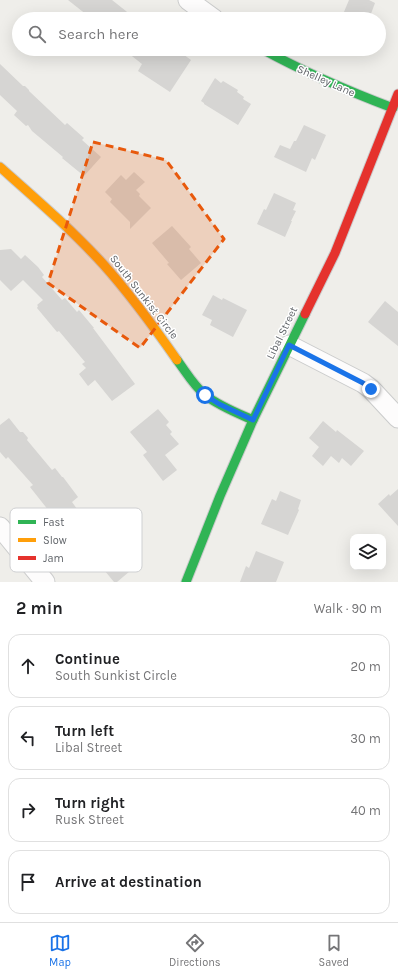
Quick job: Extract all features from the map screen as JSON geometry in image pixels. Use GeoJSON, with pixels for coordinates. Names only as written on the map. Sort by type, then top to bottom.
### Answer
{"type":"FeatureCollection","features":[{"type":"Feature","properties":{"kind":"street"},"geometry":{"type":"LineString","coordinates":[[188,0],[204,12]]}},
{"type":"Feature","properties":{"kind":"street","name":"Shelley Lane"},"geometry":{"type":"LineString","coordinates":[[275,56],[325,81],[393,108]]}},
{"type":"Feature","properties":{"kind":"street","name":"Libal Street"},"geometry":{"type":"LineString","coordinates":[[186,582],[220,496],[253,420],[335,253],[398,94]]}},
{"type":"Feature","properties":{"kind":"street","name":"South Sunkist Circle"},"geometry":{"type":"LineString","coordinates":[[0,167],[61,222],[102,263],[136,303],[193,382],[205,395],[219,404],[253,420]]}},
{"type":"Feature","properties":{"kind":"street"},"geometry":{"type":"LineString","coordinates":[[289,345],[363,383],[371,389],[398,418]]}},
{"type":"Feature","properties":{"kind":"street"},"geometry":{"type":"LineString","coordinates":[[0,527],[10,539]]}},
{"type":"Feature","properties":{"kind":"street"},"geometry":{"type":"LineString","coordinates":[[37,572],[45,582]]}},
{"type":"Feature","properties":{"kind":"highlighted area"},"geometry":{"type":"Polygon","coordinates":[[[93,142],[166,160],[224,239],[140,348],[48,283],[93,142]]]}},
{"type":"Feature","properties":{"kind":"building"},"geometry":{"type":"Polygon","coordinates":[[[68,0],[112,0],[127,12],[83,12],[68,0]]]}},
{"type":"Feature","properties":{"kind":"building"},"geometry":{"type":"Polygon","coordinates":[[[349,0],[369,0],[375,3],[372,12],[344,12],[349,0]]]}},
{"type":"Feature","properties":{"kind":"building"},"geometry":{"type":"Polygon","coordinates":[[[132,56],[186,56],[191,60],[170,92],[138,71],[142,64],[132,56]]]}},
{"type":"Feature","properties":{"kind":"building"},"geometry":{"type":"Polygon","coordinates":[[[0,64],[65,125],[67,123],[84,138],[82,140],[101,157],[84,176],[32,131],[28,125],[26,126],[14,115],[17,111],[0,95],[0,64]]]}},
{"type":"Feature","properties":{"kind":"building"},"geometry":{"type":"Polygon","coordinates":[[[215,78],[221,83],[223,81],[238,90],[237,92],[244,97],[243,99],[251,104],[238,125],[201,101],[215,78]]]}},
{"type":"Feature","properties":{"kind":"building"},"geometry":{"type":"Polygon","coordinates":[[[304,125],[326,135],[315,160],[312,158],[306,172],[274,157],[280,145],[290,149],[304,125]]]}},
{"type":"Feature","properties":{"kind":"building"},"geometry":{"type":"Polygon","coordinates":[[[134,172],[145,182],[136,190],[140,194],[139,196],[151,208],[130,229],[130,222],[110,202],[112,199],[105,192],[121,175],[126,180],[134,172]]]}},
{"type":"Feature","properties":{"kind":"building"},"geometry":{"type":"Polygon","coordinates":[[[274,193],[296,203],[293,210],[296,211],[285,237],[257,224],[274,193]]]}},
{"type":"Feature","properties":{"kind":"building"},"geometry":{"type":"Polygon","coordinates":[[[172,226],[191,247],[189,249],[201,263],[181,280],[152,243],[172,226]]]}},
{"type":"Feature","properties":{"kind":"building"},"geometry":{"type":"Polygon","coordinates":[[[11,249],[21,259],[25,255],[38,267],[44,275],[42,277],[62,300],[65,298],[77,312],[79,310],[135,384],[112,401],[95,380],[88,386],[79,374],[86,368],[82,364],[85,362],[37,308],[37,305],[43,300],[23,280],[11,291],[0,280],[0,250],[11,249]]]}},
{"type":"Feature","properties":{"kind":"building"},"geometry":{"type":"Polygon","coordinates":[[[213,295],[222,300],[223,298],[247,310],[233,337],[210,325],[212,320],[202,315],[213,295]]]}},
{"type":"Feature","properties":{"kind":"building"},"geometry":{"type":"Polygon","coordinates":[[[385,301],[398,312],[398,346],[368,322],[385,301]]]}},
{"type":"Feature","properties":{"kind":"building"},"geometry":{"type":"Polygon","coordinates":[[[158,409],[169,422],[166,425],[172,432],[170,434],[179,444],[165,455],[177,470],[163,481],[143,455],[147,452],[130,432],[158,409]]]}},
{"type":"Feature","properties":{"kind":"building"},"geometry":{"type":"Polygon","coordinates":[[[9,418],[20,432],[23,432],[28,438],[27,440],[52,470],[55,468],[78,497],[72,502],[76,508],[47,508],[30,487],[33,485],[8,457],[6,459],[0,452],[0,425],[9,418]]]}},
{"type":"Feature","properties":{"kind":"building"},"geometry":{"type":"Polygon","coordinates":[[[323,421],[336,432],[337,430],[364,451],[351,466],[342,458],[339,463],[331,456],[323,466],[312,456],[319,447],[309,438],[323,421]]]}},
{"type":"Feature","properties":{"kind":"building"},"geometry":{"type":"Polygon","coordinates":[[[398,489],[398,526],[378,504],[389,494],[390,496],[398,489]]]}},
{"type":"Feature","properties":{"kind":"building"},"geometry":{"type":"Polygon","coordinates":[[[280,491],[301,500],[299,510],[288,535],[261,524],[272,499],[276,501],[280,491]]]}},
{"type":"Feature","properties":{"kind":"building"},"geometry":{"type":"Polygon","coordinates":[[[256,551],[284,562],[276,582],[240,582],[246,566],[249,568],[256,551]]]}},
{"type":"Feature","properties":{"kind":"building"},"geometry":{"type":"Polygon","coordinates":[[[106,572],[129,572],[117,582],[114,582],[106,572]]]}},
{"type":"Feature","properties":{"kind":"traffic: fast"},"geometry":{"type":"LineString","coordinates":[[275,56],[326,81],[393,108]]}},
{"type":"Feature","properties":{"kind":"traffic: fast"},"geometry":{"type":"LineString","coordinates":[[186,582],[220,496],[253,420],[305,314]]}},
{"type":"Feature","properties":{"kind":"traffic: fast"},"geometry":{"type":"LineString","coordinates":[[177,360],[194,383],[210,399],[253,420]]}},
{"type":"Feature","properties":{"kind":"traffic: slow"},"geometry":{"type":"LineString","coordinates":[[0,167],[66,226],[103,264],[142,311],[177,360]]}},
{"type":"Feature","properties":{"kind":"traffic: jam"},"geometry":{"type":"LineString","coordinates":[[305,314],[335,253],[398,94]]}},
{"type":"Feature","properties":{"kind":"route"},"geometry":{"type":"LineString","coordinates":[[205,395],[219,404],[253,420],[289,345],[363,383],[371,389]]}}]}
